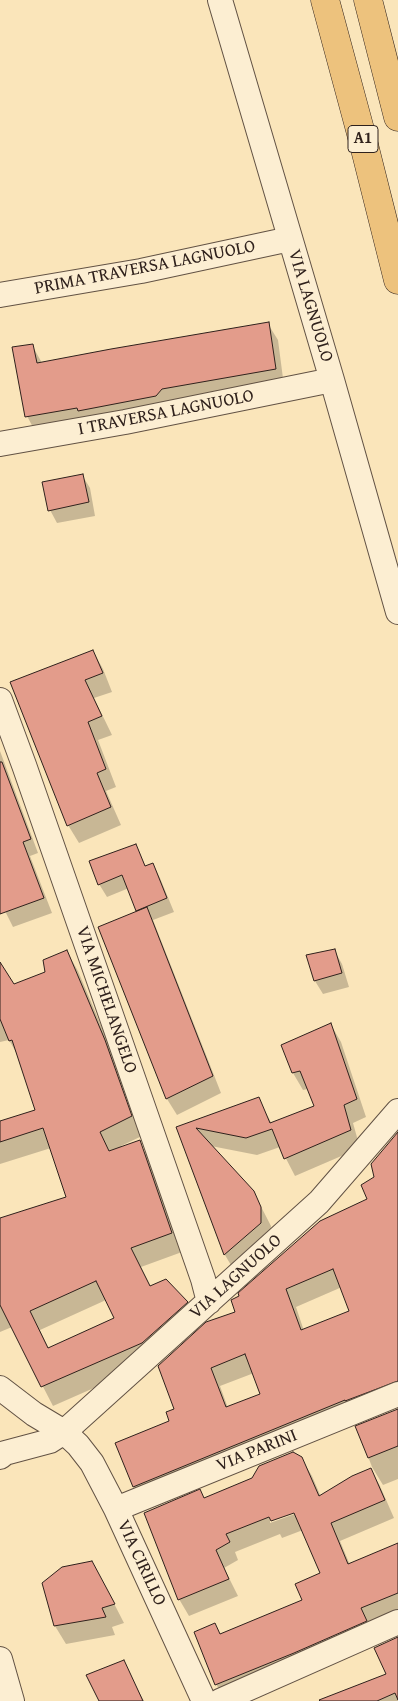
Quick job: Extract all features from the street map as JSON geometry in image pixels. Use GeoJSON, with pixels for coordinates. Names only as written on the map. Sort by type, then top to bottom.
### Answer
{"type":"FeatureCollection","features":[{"type":"Feature","properties":{"kind":"highway","name":"A1"},"geometry":{"type":"LineString","coordinates":[[324,0],[362,137],[398,280]]}},
{"type":"Feature","properties":{"kind":"highway","name":"A1"},"geometry":{"type":"LineString","coordinates":[[368,0],[398,117]]}},
{"type":"Feature","properties":{"kind":"street","name":"VIA LAGNUOLO"},"geometry":{"type":"LineString","coordinates":[[220,0],[398,612]]}},
{"type":"Feature","properties":{"kind":"street","name":"PRIMA TRAVERSA LAGNUOLO"},"geometry":{"type":"LineString","coordinates":[[0,295],[141,271],[290,239]]}},
{"type":"Feature","properties":{"kind":"street","name":"I TRAVERSA LAGNUOLO"},"geometry":{"type":"LineString","coordinates":[[0,444],[125,422],[332,380]]}},
{"type":"Feature","properties":{"kind":"street","name":"VIA MICHELANGELO"},"geometry":{"type":"LineString","coordinates":[[0,700],[210,1302]]}},
{"type":"Feature","properties":{"kind":"street","name":"VIA LAGNUOLO"},"geometry":{"type":"LineString","coordinates":[[64,1432],[319,1202],[398,1111]]}},
{"type":"Feature","properties":{"kind":"street","name":"VIA CIRILLO"},"geometry":{"type":"LineString","coordinates":[[0,1388],[34,1414],[64,1432],[78,1445],[92,1463],[116,1509],[204,1701]]}},
{"type":"Feature","properties":{"kind":"street","name":"VIA PARINI"},"geometry":{"type":"LineString","coordinates":[[116,1509],[398,1394]]}},
{"type":"Feature","properties":{"kind":"street"},"geometry":{"type":"LineString","coordinates":[[0,1457],[6,1453],[50,1440],[64,1432]]}},
{"type":"Feature","properties":{"kind":"street"},"geometry":{"type":"LineString","coordinates":[[220,1701],[398,1622]]}},
{"type":"Feature","properties":{"kind":"street"},"geometry":{"type":"LineString","coordinates":[[0,1659],[7,1694]]}},
{"type":"Feature","properties":{"kind":"building"},"geometry":{"type":"Polygon","coordinates":[[[269,322],[276,369],[162,389],[156,396],[78,411],[77,408],[25,417],[12,347],[33,344],[37,363],[269,322]]]}},
{"type":"Feature","properties":{"kind":"building"},"geometry":{"type":"Polygon","coordinates":[[[83,474],[89,502],[48,511],[42,482],[83,474]]]}},
{"type":"Feature","properties":{"kind":"building"},"geometry":{"type":"Polygon","coordinates":[[[93,650],[103,673],[85,680],[102,716],[88,722],[106,769],[97,773],[111,807],[67,826],[10,682],[93,650]]]}},
{"type":"Feature","properties":{"kind":"building"},"geometry":{"type":"Polygon","coordinates":[[[0,762],[2,762],[31,839],[23,842],[44,898],[0,914],[0,762]]]}},
{"type":"Feature","properties":{"kind":"building"},"geometry":{"type":"Polygon","coordinates":[[[136,844],[145,866],[153,863],[167,898],[136,911],[122,875],[98,885],[89,861],[136,844]]]}},
{"type":"Feature","properties":{"kind":"building"},"geometry":{"type":"Polygon","coordinates":[[[147,907],[213,1076],[166,1099],[98,927],[147,907]]]}},
{"type":"Feature","properties":{"kind":"building"},"geometry":{"type":"Polygon","coordinates":[[[335,949],[342,973],[314,981],[306,955],[335,949]]]}},
{"type":"Feature","properties":{"kind":"building"},"geometry":{"type":"Polygon","coordinates":[[[67,950],[105,1040],[132,1116],[100,1132],[109,1151],[140,1140],[172,1233],[131,1248],[150,1286],[166,1279],[188,1302],[142,1343],[41,1387],[0,1305],[0,1218],[66,1197],[43,1128],[0,1142],[0,1121],[35,1110],[12,1040],[9,1041],[0,1019],[0,962],[14,984],[45,972],[43,960],[67,950]],[[96,1281],[30,1311],[48,1348],[114,1318],[96,1281]]]}},
{"type":"Feature","properties":{"kind":"building"},"geometry":{"type":"Polygon","coordinates":[[[331,1023],[357,1099],[344,1105],[351,1130],[284,1159],[272,1129],[246,1138],[196,1128],[254,1191],[261,1207],[261,1223],[224,1255],[176,1127],[259,1097],[270,1123],[314,1106],[300,1071],[292,1073],[281,1045],[331,1023]]]}},
{"type":"Feature","properties":{"kind":"building"},"geometry":{"type":"Polygon","coordinates":[[[398,1132],[398,1381],[345,1400],[133,1487],[115,1443],[169,1421],[166,1412],[174,1409],[158,1366],[206,1322],[235,1312],[231,1300],[239,1296],[238,1293],[320,1221],[367,1199],[361,1185],[374,1177],[371,1164],[398,1132]],[[333,1269],[286,1289],[301,1330],[349,1311],[333,1269]],[[245,1354],[211,1368],[226,1407],[260,1394],[245,1354]]]}},
{"type":"Feature","properties":{"kind":"building"},"geometry":{"type":"Polygon","coordinates":[[[398,1409],[398,1446],[368,1458],[355,1426],[398,1409]]]}},
{"type":"Feature","properties":{"kind":"building"},"geometry":{"type":"Polygon","coordinates":[[[293,1452],[302,1457],[319,1496],[352,1476],[371,1468],[385,1500],[331,1523],[348,1564],[398,1543],[398,1593],[361,1608],[367,1621],[215,1685],[194,1632],[215,1623],[220,1634],[302,1600],[295,1584],[320,1573],[294,1513],[271,1521],[269,1517],[226,1534],[230,1542],[216,1550],[229,1579],[178,1600],[144,1513],[200,1489],[204,1498],[252,1478],[259,1466],[293,1452]]]}},
{"type":"Feature","properties":{"kind":"building"},"geometry":{"type":"Polygon","coordinates":[[[92,1561],[115,1604],[102,1608],[106,1617],[54,1626],[42,1583],[62,1567],[92,1561]]]}},
{"type":"Feature","properties":{"kind":"building"},"geometry":{"type":"Polygon","coordinates":[[[398,1637],[398,1700],[395,1693],[377,1701],[319,1700],[386,1674],[374,1648],[398,1637]]]}},
{"type":"Feature","properties":{"kind":"building"},"geometry":{"type":"Polygon","coordinates":[[[124,1660],[143,1701],[99,1701],[86,1675],[124,1660]]]}}]}
